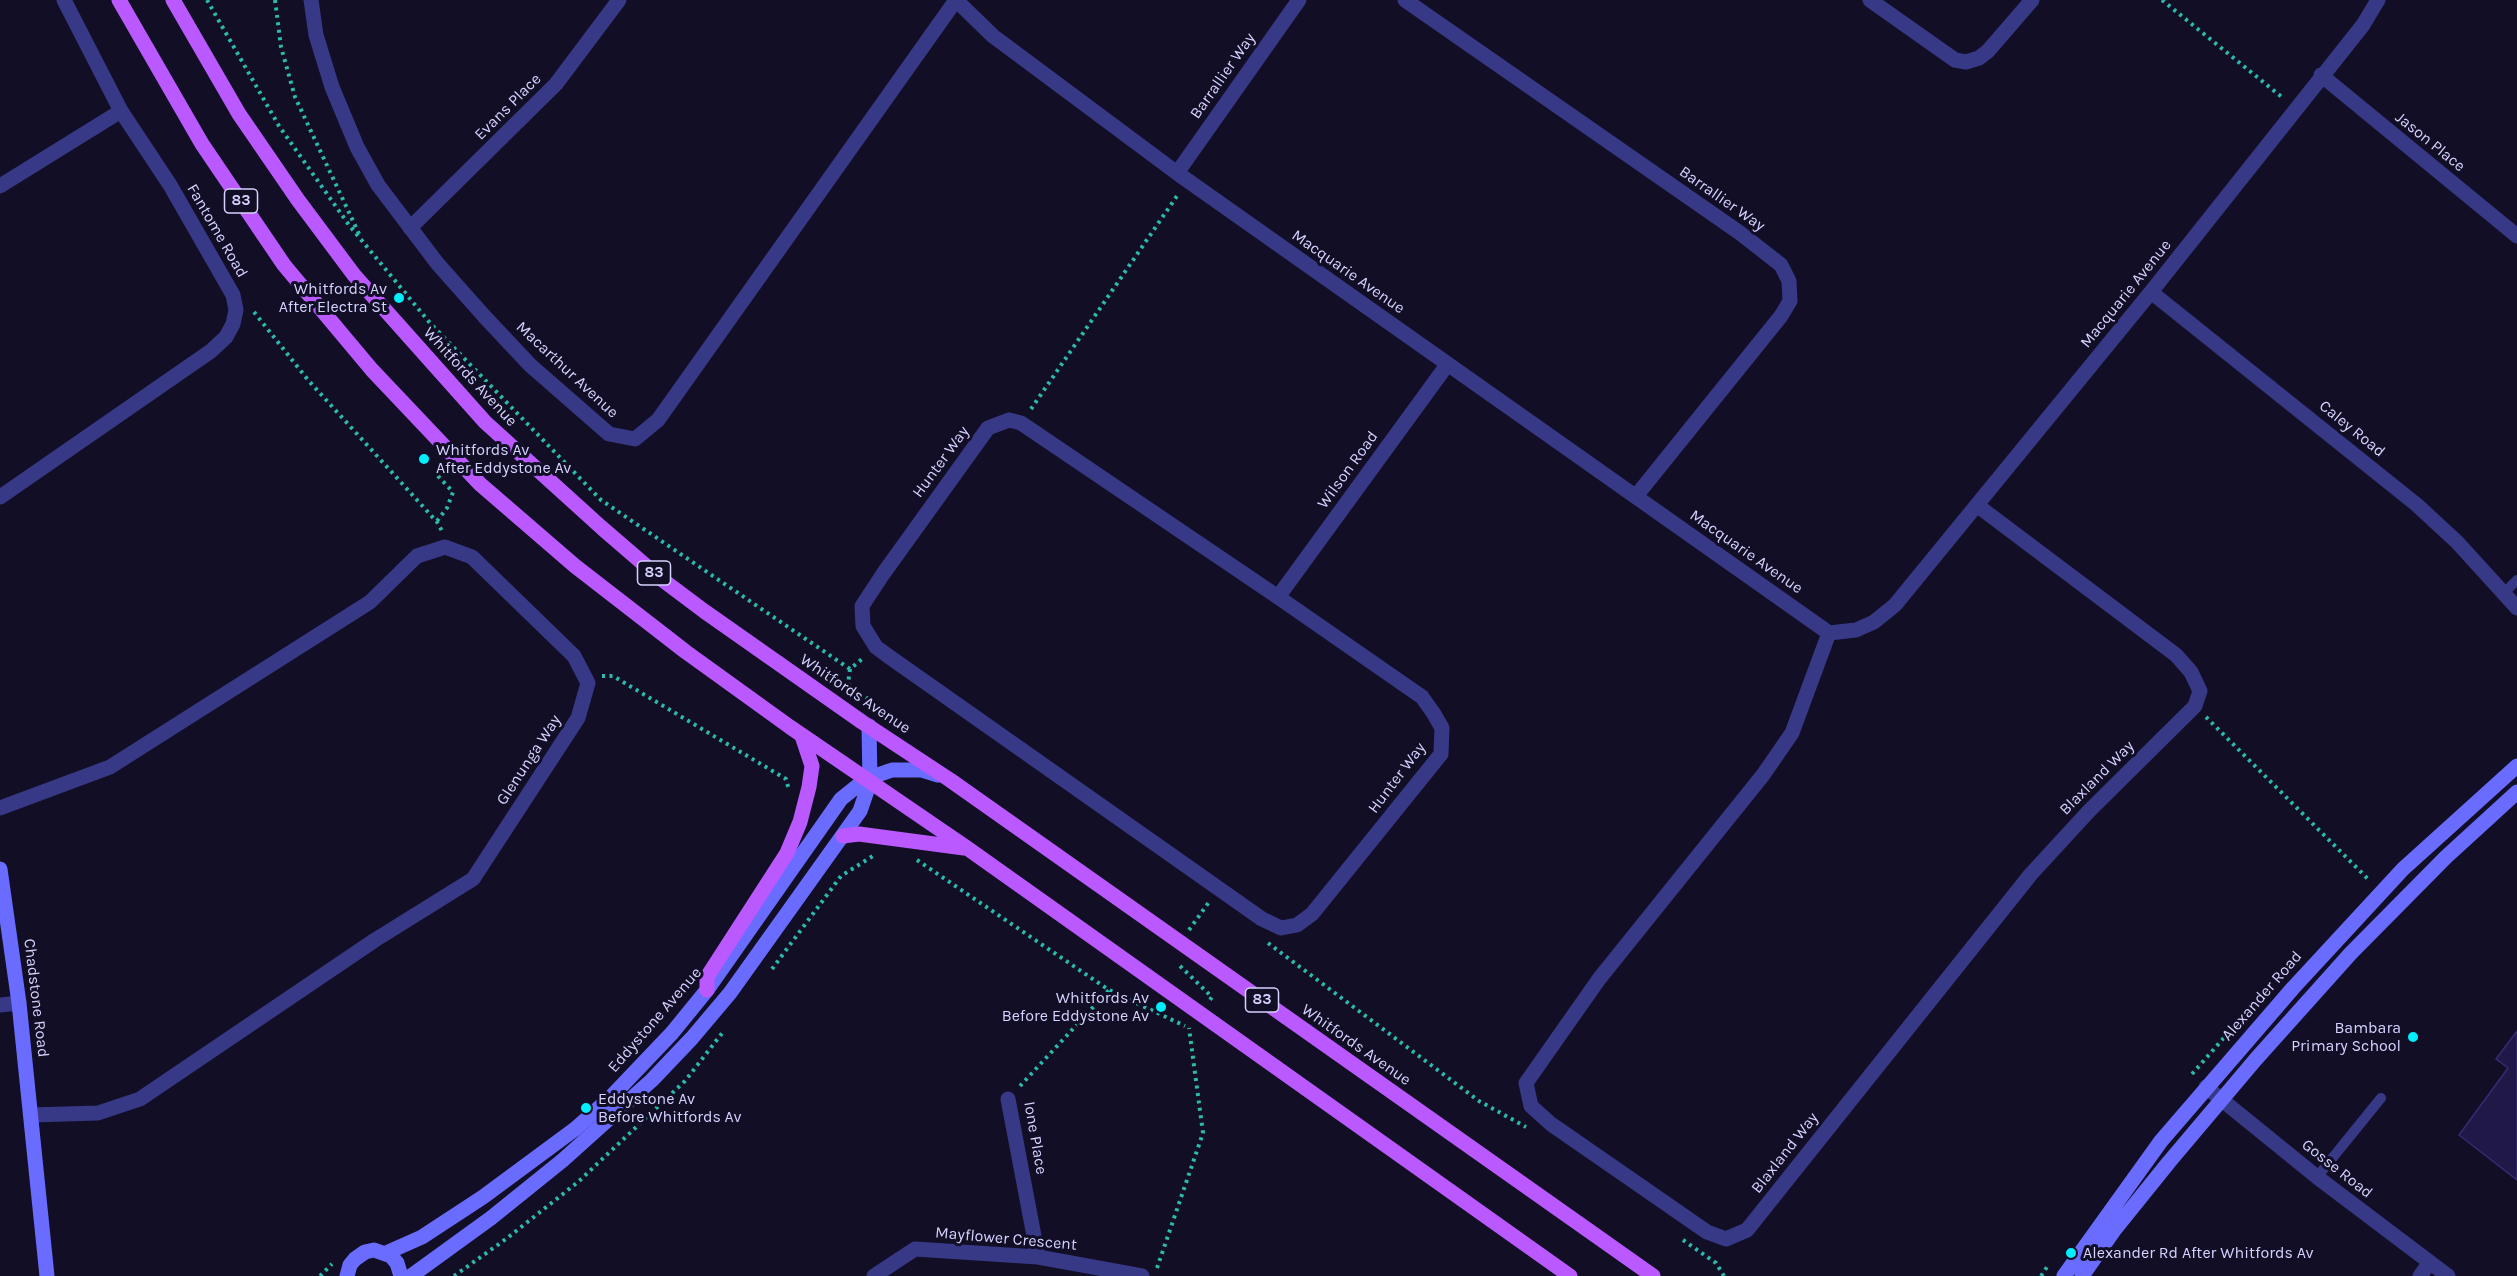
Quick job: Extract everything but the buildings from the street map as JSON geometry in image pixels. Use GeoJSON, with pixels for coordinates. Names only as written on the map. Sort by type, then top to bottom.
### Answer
{"type":"FeatureCollection","features":[{"type":"Feature","properties":{"kind":"main road","name":"83"},"geometry":{"type":"LineString","coordinates":[[118,0],[208,154],[284,265],[372,370],[480,484],[575,566],[802,736],[967,848],[1570,1276]]}},
{"type":"Feature","properties":{"kind":"main road","name":"Whitfords Avenue"},"geometry":{"type":"LineString","coordinates":[[173,0],[238,114],[305,209],[377,303],[485,422],[546,479],[660,578],[1653,1276]]}},
{"type":"Feature","properties":{"kind":"main road"},"geometry":{"type":"LineString","coordinates":[[707,990],[707,977],[787,853],[800,822],[812,766],[802,736]]}},
{"type":"Feature","properties":{"kind":"main road"},"geometry":{"type":"LineString","coordinates":[[843,836],[859,834],[967,848]]}},
{"type":"Feature","properties":{"kind":"street","name":"Fantome Road"},"geometry":{"type":"LineString","coordinates":[[0,497],[211,351],[226,337],[233,324],[236,310],[233,295],[170,185],[121,111],[64,0]]}},
{"type":"Feature","properties":{"kind":"street","name":"Macarthur Avenue"},"geometry":{"type":"LineString","coordinates":[[311,0],[316,35],[332,87],[357,147],[378,185],[437,263],[530,365],[609,434],[635,439],[658,420],[956,0]]}},
{"type":"Feature","properties":{"kind":"street","name":"Evans Place"},"geometry":{"type":"LineString","coordinates":[[410,228],[556,84],[619,0]]}},
{"type":"Feature","properties":{"kind":"street","name":"Macquarie Avenue"},"geometry":{"type":"LineString","coordinates":[[956,0],[993,36],[1183,176],[1447,365],[1829,633],[1856,630],[1874,622],[1895,605],[2151,292],[2321,75],[2363,25],[2378,0]]}},
{"type":"Feature","properties":{"kind":"street","name":"Barrallier Way"},"geometry":{"type":"LineString","coordinates":[[1183,176],[1299,0]]}},
{"type":"Feature","properties":{"kind":"street","name":"Barrallier Way"},"geometry":{"type":"LineString","coordinates":[[1405,0],[1740,233],[1781,265],[1789,281],[1790,302],[1781,316],[1636,496]]}},
{"type":"Feature","properties":{"kind":"street"},"geometry":{"type":"LineString","coordinates":[[1870,0],[1955,60],[1966,62],[1979,58],[1988,51],[2032,0]]}},
{"type":"Feature","properties":{"kind":"street","name":"Jason Place"},"geometry":{"type":"LineString","coordinates":[[2321,75],[2517,236]]}},
{"type":"Feature","properties":{"kind":"street"},"geometry":{"type":"LineString","coordinates":[[0,186],[121,111]]}},
{"type":"Feature","properties":{"kind":"street","name":"Caley Road"},"geometry":{"type":"LineString","coordinates":[[2151,292],[2416,505],[2457,542],[2517,608]]}},
{"type":"Feature","properties":{"kind":"street","name":"Wilson Road"},"geometry":{"type":"LineString","coordinates":[[1278,597],[1447,365]]}},
{"type":"Feature","properties":{"kind":"street","name":"Hunter Way"},"geometry":{"type":"LineString","coordinates":[[1009,420],[1021,423],[1422,697],[1442,728],[1441,754],[1312,914],[1298,925],[1281,928],[1262,919],[907,670],[876,647],[863,626],[862,606],[978,440],[988,428],[1009,420]]}},
{"type":"Feature","properties":{"kind":"street"},"geometry":{"type":"LineString","coordinates":[[1978,506],[2176,655],[2191,672],[2200,691],[2195,706]]}},
{"type":"Feature","properties":{"kind":"street"},"geometry":{"type":"LineString","coordinates":[[0,808],[110,767],[370,602],[417,556],[445,547],[472,557],[574,656],[583,674]]}},
{"type":"Feature","properties":{"kind":"street","name":"Blaxland Way"},"geometry":{"type":"LineString","coordinates":[[1829,633],[1792,733],[1763,775],[1599,979],[1526,1083],[1531,1106],[1551,1124],[1707,1232],[1726,1239],[1748,1230],[2031,874],[2089,811],[2195,706]]}},
{"type":"Feature","properties":{"kind":"street","name":"Glenunga Way"},"geometry":{"type":"LineString","coordinates":[[31,1115],[98,1113],[140,1099],[375,940],[473,879],[578,718],[588,683],[583,674]]}},
{"type":"Feature","properties":{"kind":"street"},"geometry":{"type":"LineString","coordinates":[[411,1276],[526,1190],[614,1117],[692,1038],[730,993],[860,811],[869,780],[869,726]]}},
{"type":"Feature","properties":{"kind":"street","name":"Alexander Road"},"geometry":{"type":"LineString","coordinates":[[2064,1276],[2161,1141],[2336,939],[2403,869],[2517,766]]}},
{"type":"Feature","properties":{"kind":"street","name":"Eddystone Avenue"},"geometry":{"type":"LineString","coordinates":[[346,1275],[352,1262],[362,1254],[374,1250],[386,1253],[422,1237],[449,1220],[575,1129],[641,1066],[707,990],[841,799],[869,780],[892,770],[922,770],[950,780]]}},
{"type":"Feature","properties":{"kind":"street"},"geometry":{"type":"LineString","coordinates":[[2082,1276],[2115,1229],[2222,1100],[2385,917],[2517,792]]}},
{"type":"Feature","properties":{"kind":"street","name":"Chadstone Road"},"geometry":{"type":"LineString","coordinates":[[0,869],[19,1003],[46,1276]]}},
{"type":"Feature","properties":{"kind":"street"},"geometry":{"type":"LineString","coordinates":[[0,1005],[19,1003]]}},
{"type":"Feature","properties":{"kind":"street","name":"Gosse Road"},"geometry":{"type":"LineString","coordinates":[[2206,1087],[2317,1177],[2448,1276]]}},
{"type":"Feature","properties":{"kind":"street","name":"Ione Place"},"geometry":{"type":"LineString","coordinates":[[1008,1099],[1038,1257]]}},
{"type":"Feature","properties":{"kind":"street","name":"Mayflower Crescent"},"geometry":{"type":"LineString","coordinates":[[874,1276],[915,1249],[1038,1257],[1142,1276]]}},
{"type":"Feature","properties":{"kind":"street"},"geometry":{"type":"LineString","coordinates":[[386,1253],[397,1263],[401,1276]]}},
{"type":"Feature","properties":{"kind":"street"},"geometry":{"type":"LineString","coordinates":[[2420,1276],[2430,1262]]}},
{"type":"Feature","properties":{"kind":"lane"},"geometry":{"type":"LineString","coordinates":[[2504,593],[2517,580]]}},
{"type":"Feature","properties":{"kind":"lane"},"geometry":{"type":"LineString","coordinates":[[2317,1177],[2381,1098]]}},
{"type":"Feature","properties":{"kind":"path"},"geometry":{"type":"LineString","coordinates":[[207,0],[279,126],[364,245],[430,323],[601,500],[850,669]]}},
{"type":"Feature","properties":{"kind":"path"},"geometry":{"type":"LineString","coordinates":[[275,0],[282,47],[295,98],[364,245]]}},
{"type":"Feature","properties":{"kind":"path"},"geometry":{"type":"LineString","coordinates":[[2162,0],[2295,108]]}},
{"type":"Feature","properties":{"kind":"path"},"geometry":{"type":"LineString","coordinates":[[1021,423],[1183,176]]}},
{"type":"Feature","properties":{"kind":"path"},"geometry":{"type":"LineString","coordinates":[[233,295],[252,310],[357,436],[437,522],[453,550]]}},
{"type":"Feature","properties":{"kind":"path"},"geometry":{"type":"LineString","coordinates":[[872,665],[862,659],[850,669],[848,684],[880,708]]}},
{"type":"Feature","properties":{"kind":"path"},"geometry":{"type":"LineString","coordinates":[[583,674],[613,676],[786,779],[789,796]]}},
{"type":"Feature","properties":{"kind":"path"},"geometry":{"type":"LineString","coordinates":[[2195,706],[2369,880]]}},
{"type":"Feature","properties":{"kind":"path"},"geometry":{"type":"LineString","coordinates":[[914,858],[1109,990],[1189,1028],[1203,1133],[1154,1276]]}},
{"type":"Feature","properties":{"kind":"path"},"geometry":{"type":"LineString","coordinates":[[1203,895],[1211,900]]}},
{"type":"Feature","properties":{"kind":"path"},"geometry":{"type":"LineString","coordinates":[[1259,936],[1479,1101],[1535,1132]]}},
{"type":"Feature","properties":{"kind":"path","name":"Ione Place"},"geometry":{"type":"LineString","coordinates":[[1008,1099],[1109,990]]}},
{"type":"Feature","properties":{"kind":"path"},"geometry":{"type":"LineString","coordinates":[[1677,1236],[1716,1263],[1724,1276]]}},
{"type":"Feature","properties":{"kind":"path"},"geometry":{"type":"LineString","coordinates":[[320,1276],[334,1261]]}},
{"type":"Feature","properties":{"kind":"place","name":"Whitfords Av After Electra St"},"geometry":{"type":"Point","coordinates":[399,298]}},
{"type":"Feature","properties":{"kind":"place","name":"Whitfords Av After Eddystone Av"},"geometry":{"type":"Point","coordinates":[424,459]}},
{"type":"Feature","properties":{"kind":"place","name":"Whitfords Av Before Eddystone Av"},"geometry":{"type":"Point","coordinates":[1161,1007]}},
{"type":"Feature","properties":{"kind":"place","name":"Bambara Primary School"},"geometry":{"type":"Point","coordinates":[2413,1037]}},
{"type":"Feature","properties":{"kind":"place","name":"Eddystone Av Before Whitfords Av"},"geometry":{"type":"Point","coordinates":[586,1108]}},
{"type":"Feature","properties":{"kind":"place","name":"Alexander Rd After Whitfords Av"},"geometry":{"type":"Point","coordinates":[2071,1253]}}]}
